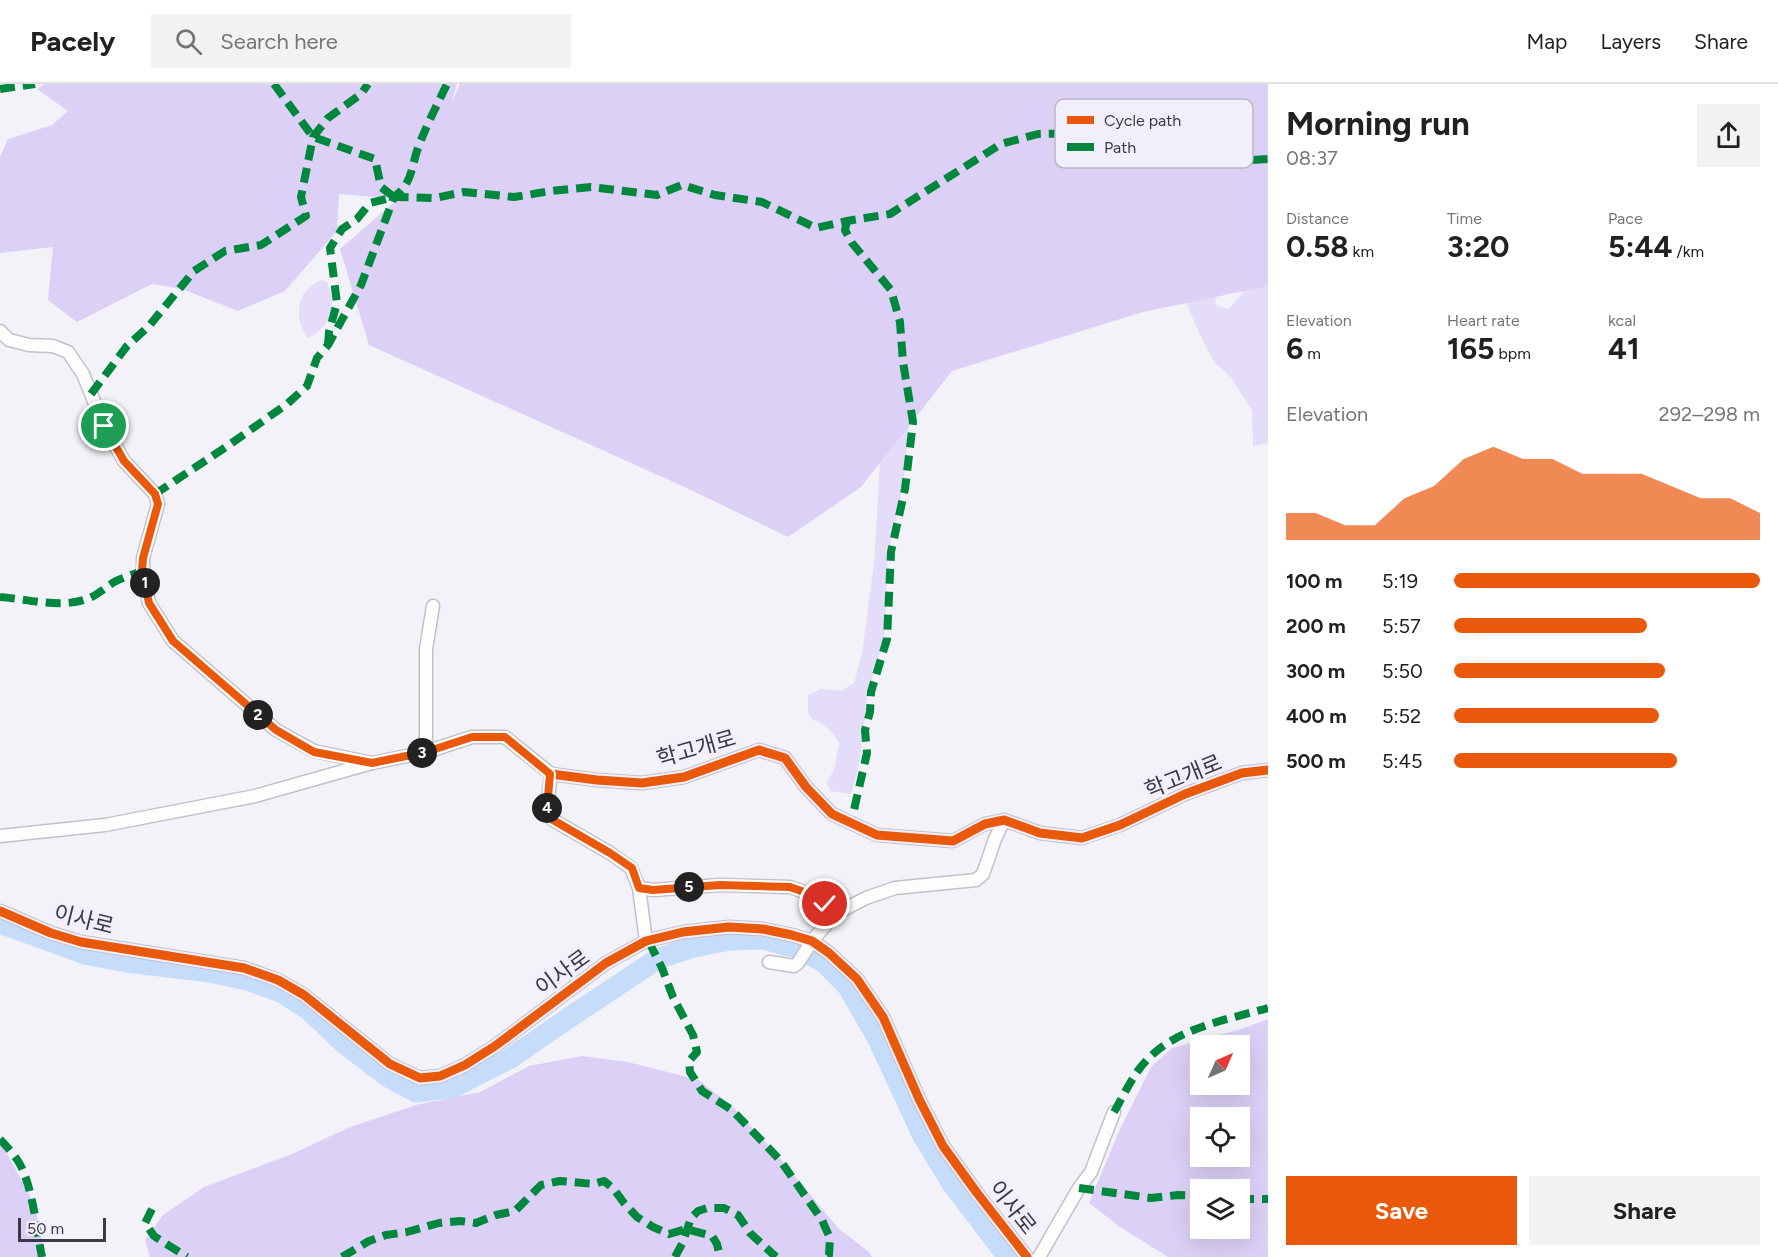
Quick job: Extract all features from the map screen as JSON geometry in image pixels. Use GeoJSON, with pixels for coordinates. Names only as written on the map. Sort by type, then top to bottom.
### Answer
{"type":"FeatureCollection","features":[{"type":"Feature","properties":{"kind":"street"},"geometry":{"type":"LineString","coordinates":[[0,331],[9,340],[29,345],[53,346],[68,352],[83,374],[104,426],[124,461],[155,494],[158,504],[143,558],[142,571],[149,603],[173,641],[276,730],[314,752],[372,763]]}},
{"type":"Feature","properties":{"kind":"street"},"geometry":{"type":"LineString","coordinates":[[426,752],[426,649],[433,606]]}},
{"type":"Feature","properties":{"kind":"street"},"geometry":{"type":"LineString","coordinates":[[0,836],[105,825],[160,815],[255,796],[372,763],[426,752],[472,737],[505,737],[550,774],[547,808],[553,820],[632,868],[639,888],[646,941]]}},
{"type":"Feature","properties":{"kind":"street","name":"학고개로"},"geometry":{"type":"LineString","coordinates":[[550,774],[642,783],[684,777],[759,750],[785,758],[806,787],[832,814],[877,835],[953,841],[985,824],[1004,820],[1040,833],[1082,838],[1120,825],[1185,794],[1242,773],[1268,770]]}},
{"type":"Feature","properties":{"kind":"street"},"geometry":{"type":"LineString","coordinates":[[768,962],[794,966],[835,914],[866,898],[895,888],[976,880],[983,874],[1004,820]]}},
{"type":"Feature","properties":{"kind":"street"},"geometry":{"type":"LineString","coordinates":[[639,888],[653,890],[720,885],[790,887],[810,894],[835,914]]}},
{"type":"Feature","properties":{"kind":"street","name":"이사로"},"geometry":{"type":"LineString","coordinates":[[0,911],[51,933],[81,942],[244,968],[278,980],[304,994],[390,1064],[420,1078],[440,1076],[465,1065],[495,1046],[606,963],[646,941],[683,932],[729,927],[763,929],[792,935],[829,953],[857,979],[883,1017],[919,1099],[943,1146],[1028,1257]]}},
{"type":"Feature","properties":{"kind":"street"},"geometry":{"type":"LineString","coordinates":[[1039,1257],[1079,1188],[1091,1172],[1114,1113]]}},
{"type":"Feature","properties":{"kind":"shaded area"},"geometry":{"type":"Polygon","coordinates":[[[44,84],[457,84],[451,104],[460,84],[1268,84],[1268,286],[1143,312],[952,371],[861,487],[788,537],[691,490],[369,345],[340,249],[407,191],[385,198],[339,194],[337,231],[285,291],[238,311],[182,289],[152,284],[77,322],[48,300],[53,247],[0,253],[0,157],[8,139],[52,125],[68,111],[37,89],[44,84]]]}},
{"type":"Feature","properties":{"kind":"shaded area"},"geometry":{"type":"Polygon","coordinates":[[[1268,262],[1268,443],[1253,446],[1252,411],[1231,377],[1215,363],[1176,280],[1217,291],[1215,305],[1229,309],[1268,262]]]}},
{"type":"Feature","properties":{"kind":"shaded area"},"geometry":{"type":"Polygon","coordinates":[[[321,280],[327,282],[332,297],[332,307],[322,328],[308,338],[300,322],[300,304],[306,290],[321,280]]]}},
{"type":"Feature","properties":{"kind":"shaded area"},"geometry":{"type":"Polygon","coordinates":[[[909,423],[903,487],[888,553],[884,638],[868,692],[859,764],[851,794],[830,791],[826,782],[834,771],[839,743],[830,730],[810,716],[808,695],[821,689],[841,691],[854,683],[862,654],[874,563],[880,462],[909,423]]]}},
{"type":"Feature","properties":{"kind":"shaded area"},"geometry":{"type":"Polygon","coordinates":[[[1268,1019],[1268,1257],[1168,1257],[1120,1227],[1089,1203],[1120,1129],[1151,1067],[1172,1048],[1190,1043],[1190,1095],[1250,1095],[1250,1035],[1219,1035],[1268,1019]]]}},
{"type":"Feature","properties":{"kind":"shaded area"},"geometry":{"type":"Polygon","coordinates":[[[582,1056],[628,1062],[699,1080],[734,1108],[779,1157],[838,1228],[869,1252],[872,1257],[150,1257],[145,1240],[163,1215],[204,1187],[292,1154],[350,1127],[416,1105],[480,1092],[529,1066],[582,1056]]]}},
{"type":"Feature","properties":{"kind":"shaded area"},"geometry":{"type":"Polygon","coordinates":[[[0,1141],[34,1203],[46,1257],[0,1257],[0,1141]]]}},
{"type":"Feature","properties":{"kind":"waterway"},"geometry":{"type":"LineString","coordinates":[[0,923],[85,954],[126,962],[210,972],[247,980],[281,992],[309,1010],[346,1045],[388,1077],[416,1092],[454,1087],[509,1059],[659,958],[694,947],[730,940],[763,939],[800,949],[825,963],[848,987],[878,1039],[923,1136],[953,1185],[1008,1257]]}},
{"type":"Feature","properties":{"kind":"marked path"},"geometry":{"type":"LineString","coordinates":[[0,89],[35,84]]}},
{"type":"Feature","properties":{"kind":"marked path"},"geometry":{"type":"LineString","coordinates":[[274,84],[313,137],[375,159],[381,187],[394,197]]}},
{"type":"Feature","properties":{"kind":"marked path"},"geometry":{"type":"LineString","coordinates":[[91,394],[127,346],[149,326],[194,271],[225,251],[261,245],[306,216],[301,197],[313,137],[328,118],[361,94],[368,84]]}},
{"type":"Feature","properties":{"kind":"marked path"},"geometry":{"type":"LineString","coordinates":[[155,494],[287,404],[307,386],[317,358],[328,345],[361,285],[394,197],[408,180],[421,140],[447,84]]}},
{"type":"Feature","properties":{"kind":"marked path"},"geometry":{"type":"LineString","coordinates":[[328,345],[337,303],[330,248],[342,229],[357,219],[370,203],[394,197],[435,198],[464,192],[514,197],[591,187],[657,195],[682,185],[715,195],[762,202],[816,228],[890,214],[1001,144],[1038,134],[1055,134]]}},
{"type":"Feature","properties":{"kind":"marked path"},"geometry":{"type":"LineString","coordinates":[[1253,160],[1268,159]]}},
{"type":"Feature","properties":{"kind":"marked path"},"geometry":{"type":"LineString","coordinates":[[847,221],[845,230],[852,243],[891,290],[900,322],[903,362],[913,422],[905,489],[891,552],[887,639],[871,692],[870,712],[865,730],[867,753],[851,823]]}},
{"type":"Feature","properties":{"kind":"marked path"},"geometry":{"type":"LineString","coordinates":[[0,597],[53,603],[74,602],[88,599],[116,581],[143,571]]}},
{"type":"Feature","properties":{"kind":"marked path"},"geometry":{"type":"LineString","coordinates":[[649,942],[673,997],[693,1035],[697,1052],[689,1061],[690,1072],[702,1091],[732,1110],[780,1160],[822,1220],[830,1238],[829,1255],[826,1257]]}},
{"type":"Feature","properties":{"kind":"marked path"},"geometry":{"type":"LineString","coordinates":[[1114,1112],[1141,1066],[1172,1040],[1219,1021],[1268,1008]]}},
{"type":"Feature","properties":{"kind":"marked path"},"geometry":{"type":"LineString","coordinates":[[0,1139],[18,1161],[27,1182],[42,1257]]}},
{"type":"Feature","properties":{"kind":"marked path"},"geometry":{"type":"LineString","coordinates":[[342,1257],[369,1241],[386,1235],[439,1223],[460,1221],[476,1223],[515,1211],[541,1185],[560,1181],[594,1184],[604,1181],[613,1188],[637,1217],[653,1227],[669,1234],[686,1229],[712,1236],[717,1244],[720,1257]]}},
{"type":"Feature","properties":{"kind":"marked path"},"geometry":{"type":"LineString","coordinates":[[1079,1188],[1151,1198],[1190,1196]]}},
{"type":"Feature","properties":{"kind":"marked path"},"geometry":{"type":"LineString","coordinates":[[1250,1199],[1268,1199]]}},
{"type":"Feature","properties":{"kind":"marked path"},"geometry":{"type":"LineString","coordinates":[[675,1257],[691,1218],[698,1211],[707,1208],[724,1208],[738,1215],[750,1233],[776,1257]]}},
{"type":"Feature","properties":{"kind":"marked path"},"geometry":{"type":"LineString","coordinates":[[152,1209],[145,1223],[154,1236],[187,1257]]}},
{"type":"Feature","properties":{"kind":"cycle path"},"geometry":{"type":"LineString","coordinates":[[551,774],[642,783],[684,777],[759,750],[785,758],[806,787],[832,814],[877,835],[953,841],[985,824],[1004,820],[1040,833],[1082,838],[1120,825],[1185,794],[1242,773],[1268,770]]}},
{"type":"Feature","properties":{"kind":"cycle path"},"geometry":{"type":"LineString","coordinates":[[0,911],[51,933],[81,942],[244,968],[278,980],[304,995],[390,1064],[420,1078],[440,1076],[465,1065],[495,1046],[606,963],[646,941],[683,932],[729,927],[763,929],[812,941],[857,979],[883,1017],[919,1099],[943,1146],[1027,1257]]}},
{"type":"Feature","properties":{"kind":"route"},"geometry":{"type":"LineString","coordinates":[[104,426],[124,461],[155,494],[158,504],[143,558],[142,571],[149,603],[173,641],[276,730],[314,752],[372,763],[426,752],[472,737],[505,737],[550,774],[547,808],[553,820],[632,868],[639,888],[653,890],[720,885],[790,887],[810,894],[825,904]]}}]}
